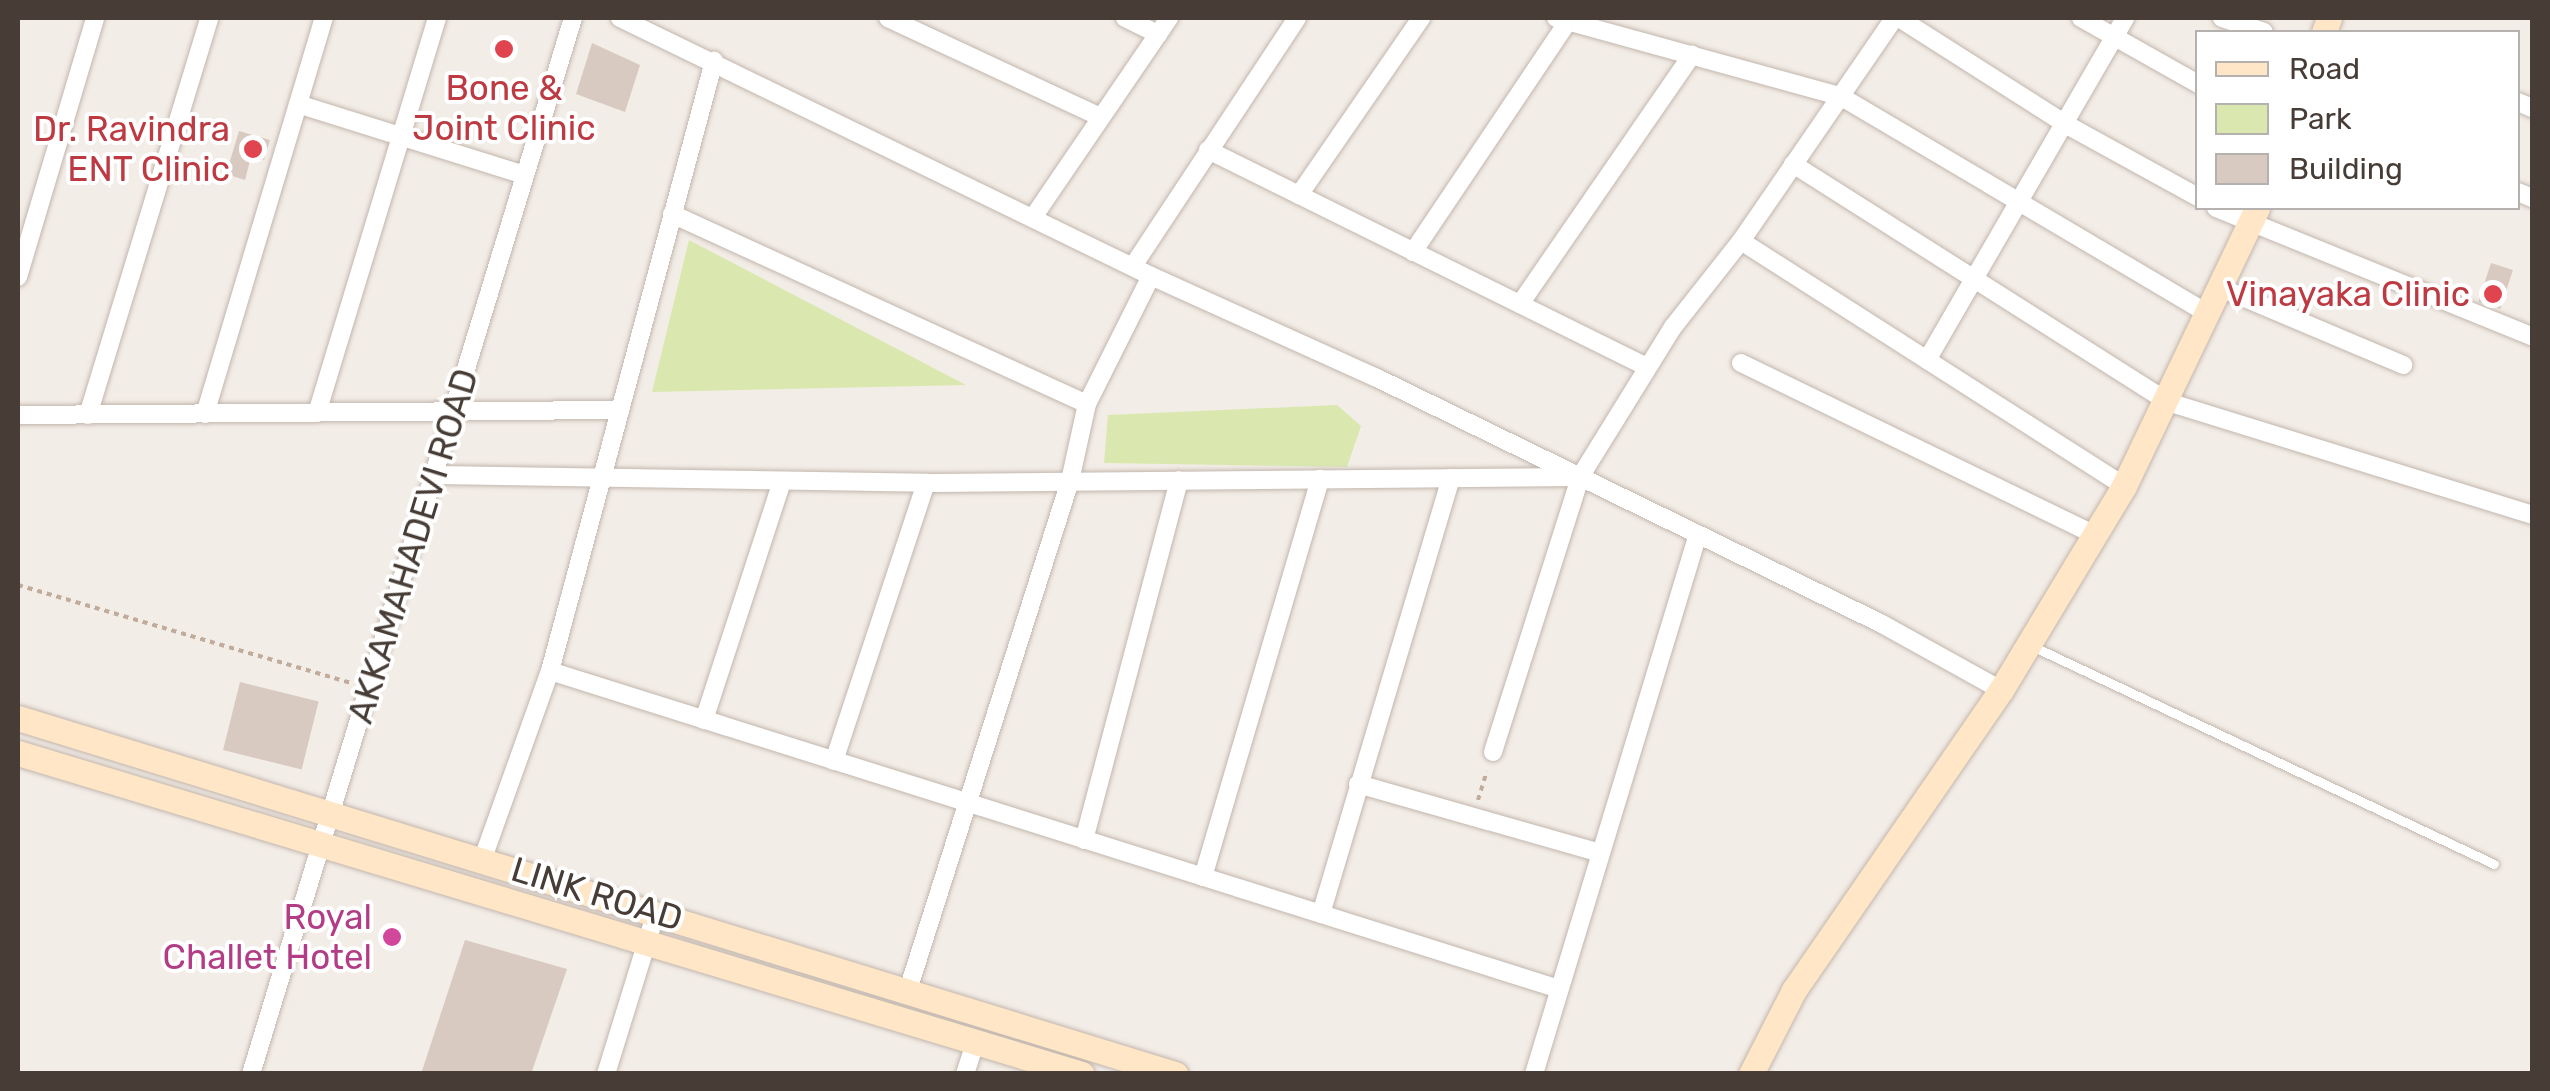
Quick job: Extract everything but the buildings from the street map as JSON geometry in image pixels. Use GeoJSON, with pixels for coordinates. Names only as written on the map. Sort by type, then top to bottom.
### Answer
{"type":"FeatureCollection","features":[{"type":"Feature","properties":{"kind":"main road"},"geometry":{"type":"LineString","coordinates":[[1751,1074],[1794,990],[2001,690],[2095,536],[2168,402],[2253,217]]}},
{"type":"Feature","properties":{"kind":"main road","name":"LINK ROAD"},"geometry":{"type":"LineString","coordinates":[[18,718],[332,811],[1175,1074]]}},
{"type":"Feature","properties":{"kind":"main road"},"geometry":{"type":"LineString","coordinates":[[18,754],[1082,1074]]}},
{"type":"Feature","properties":{"kind":"street"},"geometry":{"type":"LineString","coordinates":[[18,278],[95,18]]}},
{"type":"Feature","properties":{"kind":"street"},"geometry":{"type":"LineString","coordinates":[[88,415],[209,18]]}},
{"type":"Feature","properties":{"kind":"street"},"geometry":{"type":"LineString","coordinates":[[205,414],[324,18]]}},
{"type":"Feature","properties":{"kind":"street"},"geometry":{"type":"LineString","coordinates":[[317,413],[437,18]]}},
{"type":"Feature","properties":{"kind":"street","name":"AKKAMAHADEVI ROAD"},"geometry":{"type":"LineString","coordinates":[[251,1074],[574,18]]}},
{"type":"Feature","properties":{"kind":"street"},"geometry":{"type":"LineString","coordinates":[[620,18],[1151,276],[1698,534],[2001,690]]}},
{"type":"Feature","properties":{"kind":"street"},"geometry":{"type":"LineString","coordinates":[[888,18],[915,23],[1100,117]]}},
{"type":"Feature","properties":{"kind":"street"},"geometry":{"type":"LineString","coordinates":[[1124,18],[1158,34]]}},
{"type":"Feature","properties":{"kind":"street"},"geometry":{"type":"LineString","coordinates":[[1034,216],[1169,18]]}},
{"type":"Feature","properties":{"kind":"street"},"geometry":{"type":"LineString","coordinates":[[1133,266],[1297,18]]}},
{"type":"Feature","properties":{"kind":"street"},"geometry":{"type":"LineString","coordinates":[[1299,195],[1421,18]]}},
{"type":"Feature","properties":{"kind":"street"},"geometry":{"type":"LineString","coordinates":[[1493,752],[1580,477],[1646,366],[1741,241],[1897,18],[2067,125],[2195,196]]}},
{"type":"Feature","properties":{"kind":"street"},"geometry":{"type":"LineString","coordinates":[[2081,18],[2195,82]]}},
{"type":"Feature","properties":{"kind":"street"},"geometry":{"type":"LineString","coordinates":[[1927,360],[2067,125],[2125,18]]}},
{"type":"Feature","properties":{"kind":"street"},"geometry":{"type":"LineString","coordinates":[[2222,18],[2258,30]]}},
{"type":"Feature","properties":{"kind":"street"},"geometry":{"type":"LineString","coordinates":[[1413,252],[1562,19],[1840,96],[2022,199],[2209,314]]}},
{"type":"Feature","properties":{"kind":"street"},"geometry":{"type":"LineString","coordinates":[[1520,304],[1692,55]]}},
{"type":"Feature","properties":{"kind":"street"},"geometry":{"type":"LineString","coordinates":[[483,858],[550,671],[714,61]]}},
{"type":"Feature","properties":{"kind":"street"},"geometry":{"type":"LineString","coordinates":[[298,104],[524,175]]}},
{"type":"Feature","properties":{"kind":"street"},"geometry":{"type":"LineString","coordinates":[[1208,150],[1646,366]]}},
{"type":"Feature","properties":{"kind":"street"},"geometry":{"type":"LineString","coordinates":[[1793,164],[2168,402],[2532,515]]}},
{"type":"Feature","properties":{"kind":"street"},"geometry":{"type":"LineString","coordinates":[[2224,210],[2253,217],[2532,336]]}},
{"type":"Feature","properties":{"kind":"street"},"geometry":{"type":"LineString","coordinates":[[672,214],[1087,404]]}},
{"type":"Feature","properties":{"kind":"street"},"geometry":{"type":"LineString","coordinates":[[1741,241],[2124,486]]}},
{"type":"Feature","properties":{"kind":"street"},"geometry":{"type":"LineString","coordinates":[[908,990],[1070,481],[1087,404],[1151,276]]}},
{"type":"Feature","properties":{"kind":"street"},"geometry":{"type":"LineString","coordinates":[[2221,288],[2403,365]]}},
{"type":"Feature","properties":{"kind":"street"},"geometry":{"type":"LineString","coordinates":[[1741,363],[2095,536]]}},
{"type":"Feature","properties":{"kind":"street"},"geometry":{"type":"LineString","coordinates":[[18,416],[619,410]]}},
{"type":"Feature","properties":{"kind":"street"},"geometry":{"type":"LineString","coordinates":[[436,475],[926,483],[1580,477]]}},
{"type":"Feature","properties":{"kind":"street"},"geometry":{"type":"LineString","coordinates":[[1321,914],[1451,478]]}},
{"type":"Feature","properties":{"kind":"street"},"geometry":{"type":"LineString","coordinates":[[1203,877],[1320,479]]}},
{"type":"Feature","properties":{"kind":"street"},"geometry":{"type":"LineString","coordinates":[[1084,840],[1180,480]]}},
{"type":"Feature","properties":{"kind":"street"},"geometry":{"type":"LineString","coordinates":[[704,720],[782,481]]}},
{"type":"Feature","properties":{"kind":"street"},"geometry":{"type":"LineString","coordinates":[[834,760],[926,483]]}},
{"type":"Feature","properties":{"kind":"street"},"geometry":{"type":"LineString","coordinates":[[1534,1074],[1596,852],[1698,534]]}},
{"type":"Feature","properties":{"kind":"street"},"geometry":{"type":"LineString","coordinates":[[550,671],[1560,989]]}},
{"type":"Feature","properties":{"kind":"street"},"geometry":{"type":"LineString","coordinates":[[1358,784],[1596,852]]}},
{"type":"Feature","properties":{"kind":"street"},"geometry":{"type":"LineString","coordinates":[[606,1074],[656,912]]}},
{"type":"Feature","properties":{"kind":"street"},"geometry":{"type":"LineString","coordinates":[[964,1074],[975,1043]]}},
{"type":"Feature","properties":{"kind":"lane"},"geometry":{"type":"LineString","coordinates":[[2028,644],[2494,864]]}},
{"type":"Feature","properties":{"kind":"path"},"geometry":{"type":"LineString","coordinates":[[18,585],[370,688]]}},
{"type":"Feature","properties":{"kind":"path"},"geometry":{"type":"LineString","coordinates":[[1472,817],[1493,752]]}},
{"type":"Feature","properties":{"kind":"green space"},"geometry":{"type":"Polygon","coordinates":[[[689,240],[966,385],[652,392],[689,240]]]}},
{"type":"Feature","properties":{"kind":"green space"},"geometry":{"type":"Polygon","coordinates":[[[1337,405],[1361,426],[1347,467],[1104,463],[1108,415],[1337,405]]]}},
{"type":"Feature","properties":{"kind":"place","name":"Bone & Joint Clinic"},"geometry":{"type":"Point","coordinates":[504,49]}},
{"type":"Feature","properties":{"kind":"place","name":"Dr. Ravindra ENT Clinic"},"geometry":{"type":"Point","coordinates":[253,149]}},
{"type":"Feature","properties":{"kind":"place","name":"Vinayaka Clinic"},"geometry":{"type":"Point","coordinates":[2493,294]}},
{"type":"Feature","properties":{"kind":"place","name":"Royal Challet Hotel"},"geometry":{"type":"Point","coordinates":[392,937]}}]}
